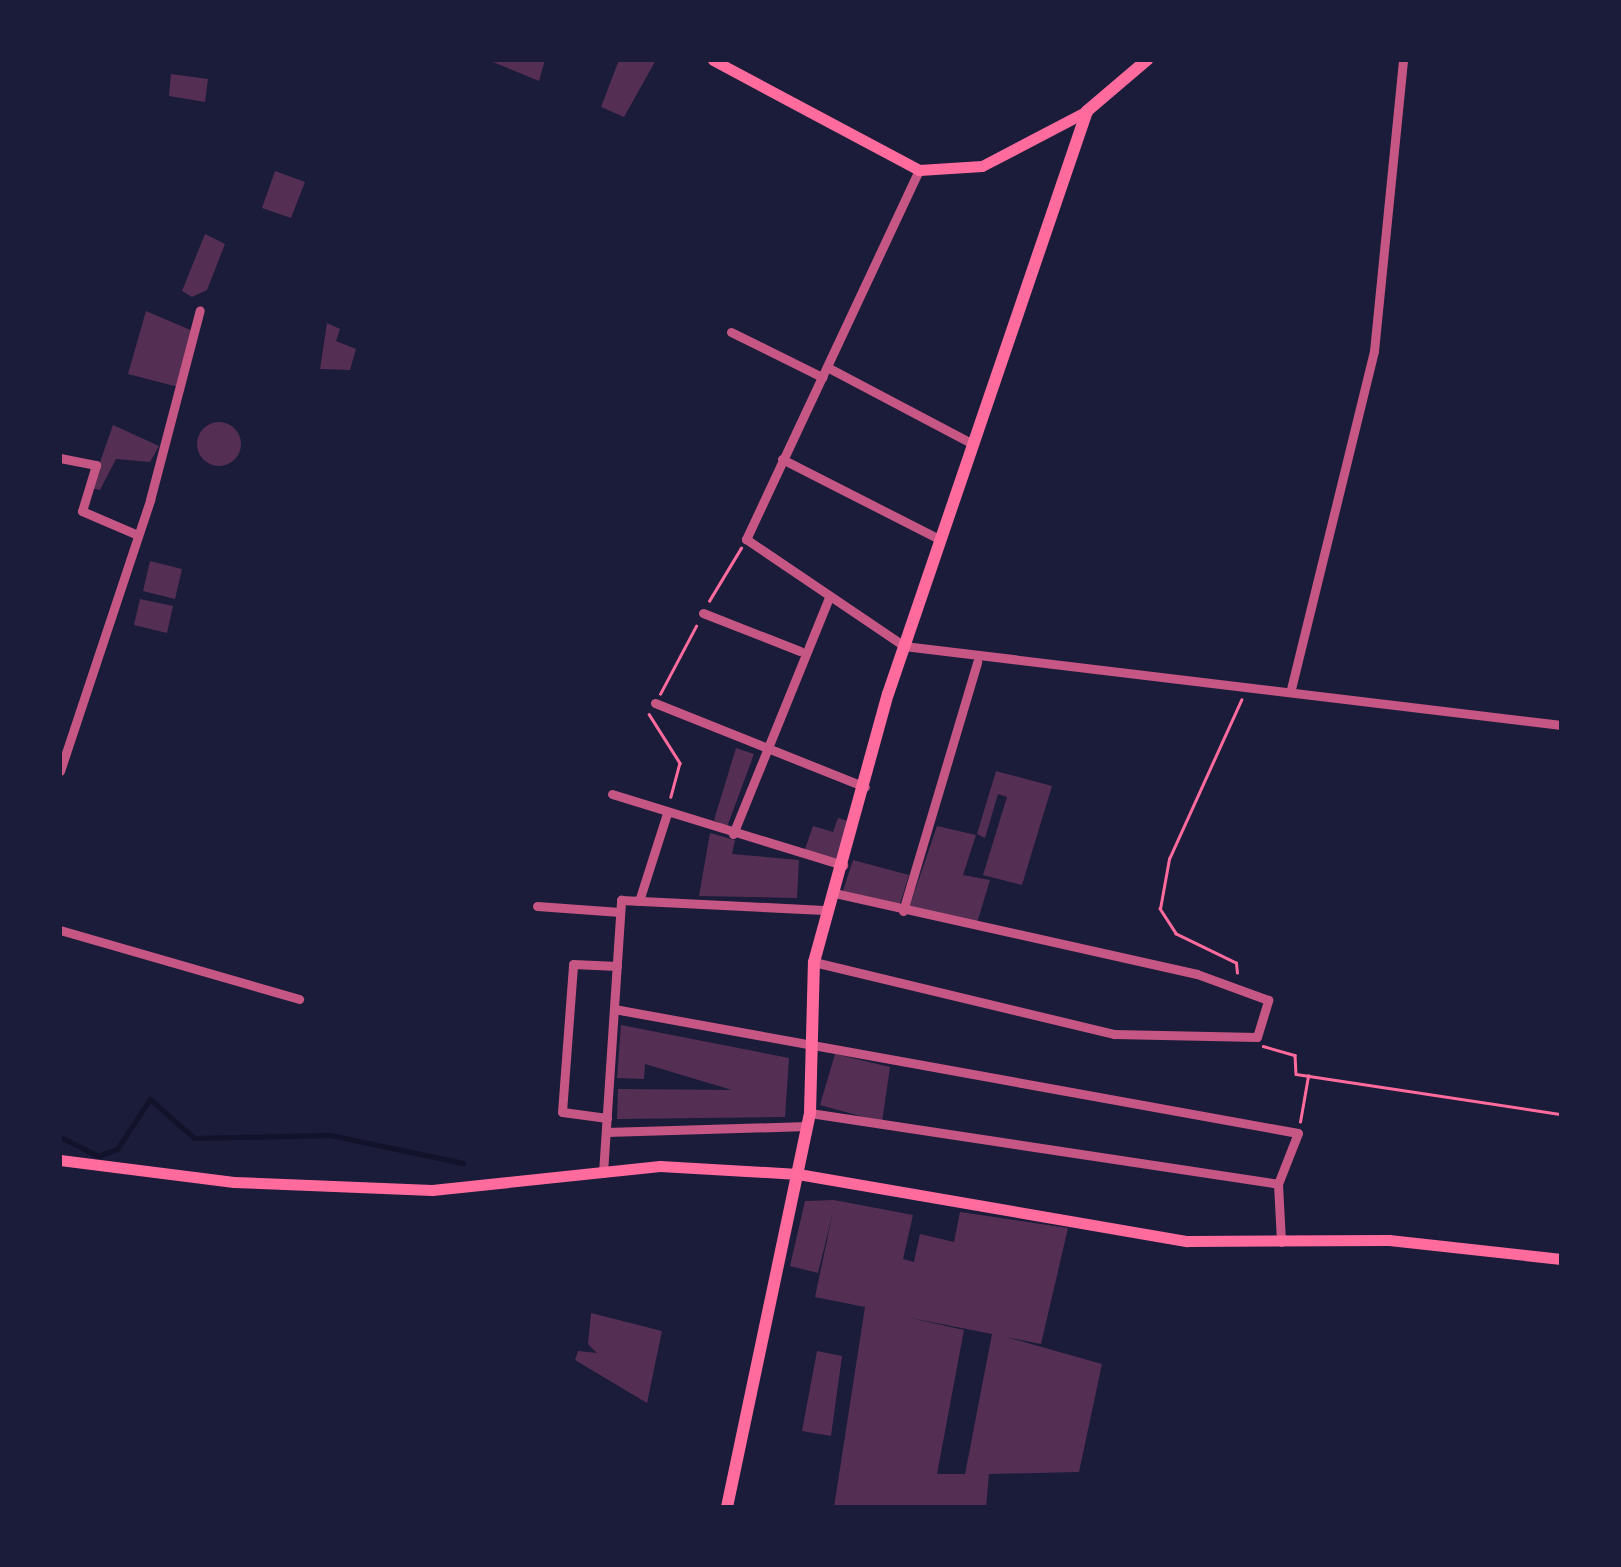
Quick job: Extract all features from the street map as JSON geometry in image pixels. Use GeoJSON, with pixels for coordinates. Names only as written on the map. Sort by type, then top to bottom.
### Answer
{"type":"FeatureCollection","features":[{"type":"Feature","properties":{"kind":"main road"},"geometry":{"type":"LineString","coordinates":[[713,60],[919,170],[982,166],[1086,111],[1147,60]]}},
{"type":"Feature","properties":{"kind":"main road"},"geometry":{"type":"LineString","coordinates":[[727,1507],[809,1120],[814,962],[904,646],[1086,111]]}},
{"type":"Feature","properties":{"kind":"main road"},"geometry":{"type":"LineString","coordinates":[[60,1160],[234,1182],[432,1190],[660,1166],[798,1174],[1187,1242],[1389,1240],[1561,1259]]}},
{"type":"Feature","properties":{"kind":"street"},"geometry":{"type":"LineString","coordinates":[[1291,689],[1374,351],[1403,60]]}},
{"type":"Feature","properties":{"kind":"street"},"geometry":{"type":"LineString","coordinates":[[919,170],[746,539],[904,646],[976,662],[1291,689],[1561,725]]}},
{"type":"Feature","properties":{"kind":"street"},"geometry":{"type":"LineString","coordinates":[[60,770],[138,535],[200,310]]}},
{"type":"Feature","properties":{"kind":"street"},"geometry":{"type":"LineString","coordinates":[[730,332],[822,377]]}},
{"type":"Feature","properties":{"kind":"street"},"geometry":{"type":"LineString","coordinates":[[827,366],[973,444]]}},
{"type":"Feature","properties":{"kind":"street"},"geometry":{"type":"LineString","coordinates":[[60,458],[96,465],[82,511],[138,535]]}},
{"type":"Feature","properties":{"kind":"street"},"geometry":{"type":"LineString","coordinates":[[782,459],[942,540]]}},
{"type":"Feature","properties":{"kind":"street"},"geometry":{"type":"LineString","coordinates":[[733,834],[800,651],[829,598]]}},
{"type":"Feature","properties":{"kind":"street"},"geometry":{"type":"LineString","coordinates":[[703,613],[800,651]]}},
{"type":"Feature","properties":{"kind":"street"},"geometry":{"type":"LineString","coordinates":[[903,911],[976,662]]}},
{"type":"Feature","properties":{"kind":"street"},"geometry":{"type":"LineString","coordinates":[[655,704],[865,787]]}},
{"type":"Feature","properties":{"kind":"street"},"geometry":{"type":"LineString","coordinates":[[612,794],[843,866]]}},
{"type":"Feature","properties":{"kind":"street"},"geometry":{"type":"LineString","coordinates":[[639,901],[667,812]]}},
{"type":"Feature","properties":{"kind":"street"},"geometry":{"type":"LineString","coordinates":[[814,962],[1114,1034],[1257,1037],[1268,1000],[1239,989],[835,893]]}},
{"type":"Feature","properties":{"kind":"street"},"geometry":{"type":"LineString","coordinates":[[604,1173],[621,900],[829,910]]}},
{"type":"Feature","properties":{"kind":"street"},"geometry":{"type":"LineString","coordinates":[[536,906],[620,912]]}},
{"type":"Feature","properties":{"kind":"street"},"geometry":{"type":"LineString","coordinates":[[60,930],[300,998]]}},
{"type":"Feature","properties":{"kind":"street"},"geometry":{"type":"LineString","coordinates":[[607,1118],[562,1112],[573,964],[616,966]]}},
{"type":"Feature","properties":{"kind":"street"},"geometry":{"type":"LineString","coordinates":[[614,1009],[812,1039],[1298,1133],[1278,1184],[1280,1242]]}},
{"type":"Feature","properties":{"kind":"street"},"geometry":{"type":"LineString","coordinates":[[606,1132],[809,1120],[1278,1184]]}},
{"type":"Feature","properties":{"kind":"path"},"geometry":{"type":"LineString","coordinates":[[667,812],[680,763],[646,721],[746,539]]}},
{"type":"Feature","properties":{"kind":"path"},"geometry":{"type":"LineString","coordinates":[[1239,989],[1236,963],[1176,934],[1160,909],[1169,859],[1246,687]]}},
{"type":"Feature","properties":{"kind":"path"},"geometry":{"type":"LineString","coordinates":[[1257,1037],[1269,1054],[1295,1055],[1296,1074],[1561,1114]]}},
{"type":"Feature","properties":{"kind":"path"},"geometry":{"type":"LineString","coordinates":[[1298,1133],[1308,1076]]}},
{"type":"Feature","properties":{"kind":"building"},"geometry":{"type":"Polygon","coordinates":[[[488,60],[545,60],[539,81],[488,60]]]}},
{"type":"Feature","properties":{"kind":"building"},"geometry":{"type":"Polygon","coordinates":[[[619,60],[656,60],[624,117],[601,107],[619,60]]]}},
{"type":"Feature","properties":{"kind":"building"},"geometry":{"type":"Polygon","coordinates":[[[171,74],[208,79],[205,102],[169,96],[171,74]]]}},
{"type":"Feature","properties":{"kind":"building"},"geometry":{"type":"Polygon","coordinates":[[[275,171],[305,182],[291,218],[262,208],[275,171]]]}},
{"type":"Feature","properties":{"kind":"building"},"geometry":{"type":"Polygon","coordinates":[[[205,234],[225,244],[207,290],[192,297],[182,291],[205,234]]]}},
{"type":"Feature","properties":{"kind":"building"},"geometry":{"type":"Polygon","coordinates":[[[146,311],[195,332],[182,388],[128,374],[146,311]]]}},
{"type":"Feature","properties":{"kind":"building"},"geometry":{"type":"Polygon","coordinates":[[[327,323],[340,329],[336,341],[356,349],[350,370],[320,369],[327,323]]]}},
{"type":"Feature","properties":{"kind":"building"},"geometry":{"type":"Polygon","coordinates":[[[219,422],[235,428],[241,444],[235,460],[219,466],[203,460],[197,444],[203,428],[219,422]]]}},
{"type":"Feature","properties":{"kind":"building"},"geometry":{"type":"Polygon","coordinates":[[[113,425],[159,446],[150,462],[116,459],[100,490],[91,488],[113,425]]]}},
{"type":"Feature","properties":{"kind":"building"},"geometry":{"type":"Polygon","coordinates":[[[150,561],[182,569],[175,599],[143,591],[150,561]]]}},
{"type":"Feature","properties":{"kind":"building"},"geometry":{"type":"Polygon","coordinates":[[[140,599],[173,606],[167,633],[134,625],[140,599]]]}},
{"type":"Feature","properties":{"kind":"building"},"geometry":{"type":"Polygon","coordinates":[[[736,748],[754,754],[727,827],[714,820],[736,748]]]}},
{"type":"Feature","properties":{"kind":"building"},"geometry":{"type":"Polygon","coordinates":[[[996,771],[1052,786],[1022,885],[983,875],[1007,797],[998,794],[985,838],[977,834],[996,771]]]}},
{"type":"Feature","properties":{"kind":"building"},"geometry":{"type":"Polygon","coordinates":[[[838,818],[848,821],[836,861],[804,852],[813,826],[833,832],[838,818]]]}},
{"type":"Feature","properties":{"kind":"building"},"geometry":{"type":"Polygon","coordinates":[[[937,826],[976,835],[963,875],[990,880],[977,923],[909,908],[937,826]]]}},
{"type":"Feature","properties":{"kind":"building"},"geometry":{"type":"Polygon","coordinates":[[[710,833],[735,840],[732,854],[799,860],[797,898],[699,896],[710,833]]]}},
{"type":"Feature","properties":{"kind":"building"},"geometry":{"type":"Polygon","coordinates":[[[853,860],[909,875],[900,904],[843,891],[853,860]]]}},
{"type":"Feature","properties":{"kind":"building"},"geometry":{"type":"Polygon","coordinates":[[[621,1025],[789,1058],[785,1117],[617,1119],[618,1089],[732,1090],[645,1064],[644,1079],[617,1078],[621,1025]]]}},
{"type":"Feature","properties":{"kind":"building"},"geometry":{"type":"Polygon","coordinates":[[[835,1054],[890,1067],[882,1122],[820,1105],[835,1054]]]}},
{"type":"Feature","properties":{"kind":"building"},"geometry":{"type":"Polygon","coordinates":[[[834,1200],[913,1215],[903,1259],[914,1262],[920,1234],[954,1242],[960,1212],[1068,1228],[1041,1344],[1006,1337],[1102,1364],[1079,1472],[989,1474],[986,1507],[834,1507],[865,1307],[815,1297],[833,1212],[818,1273],[790,1266],[805,1201],[834,1200]],[[906,1317],[964,1330],[937,1474],[965,1474],[992,1334],[906,1317]]]}},
{"type":"Feature","properties":{"kind":"building"},"geometry":{"type":"Polygon","coordinates":[[[591,1313],[662,1331],[647,1403],[575,1360],[578,1351],[597,1353],[588,1344],[591,1313]]]}},
{"type":"Feature","properties":{"kind":"building"},"geometry":{"type":"Polygon","coordinates":[[[817,1351],[842,1356],[831,1436],[802,1431],[817,1351]]]}},
{"type":"Feature","properties":{"kind":"waterway"},"geometry":{"type":"LineString","coordinates":[[60,1137],[98,1156],[117,1149],[150,1099],[194,1138],[330,1135],[463,1163]]}}]}
